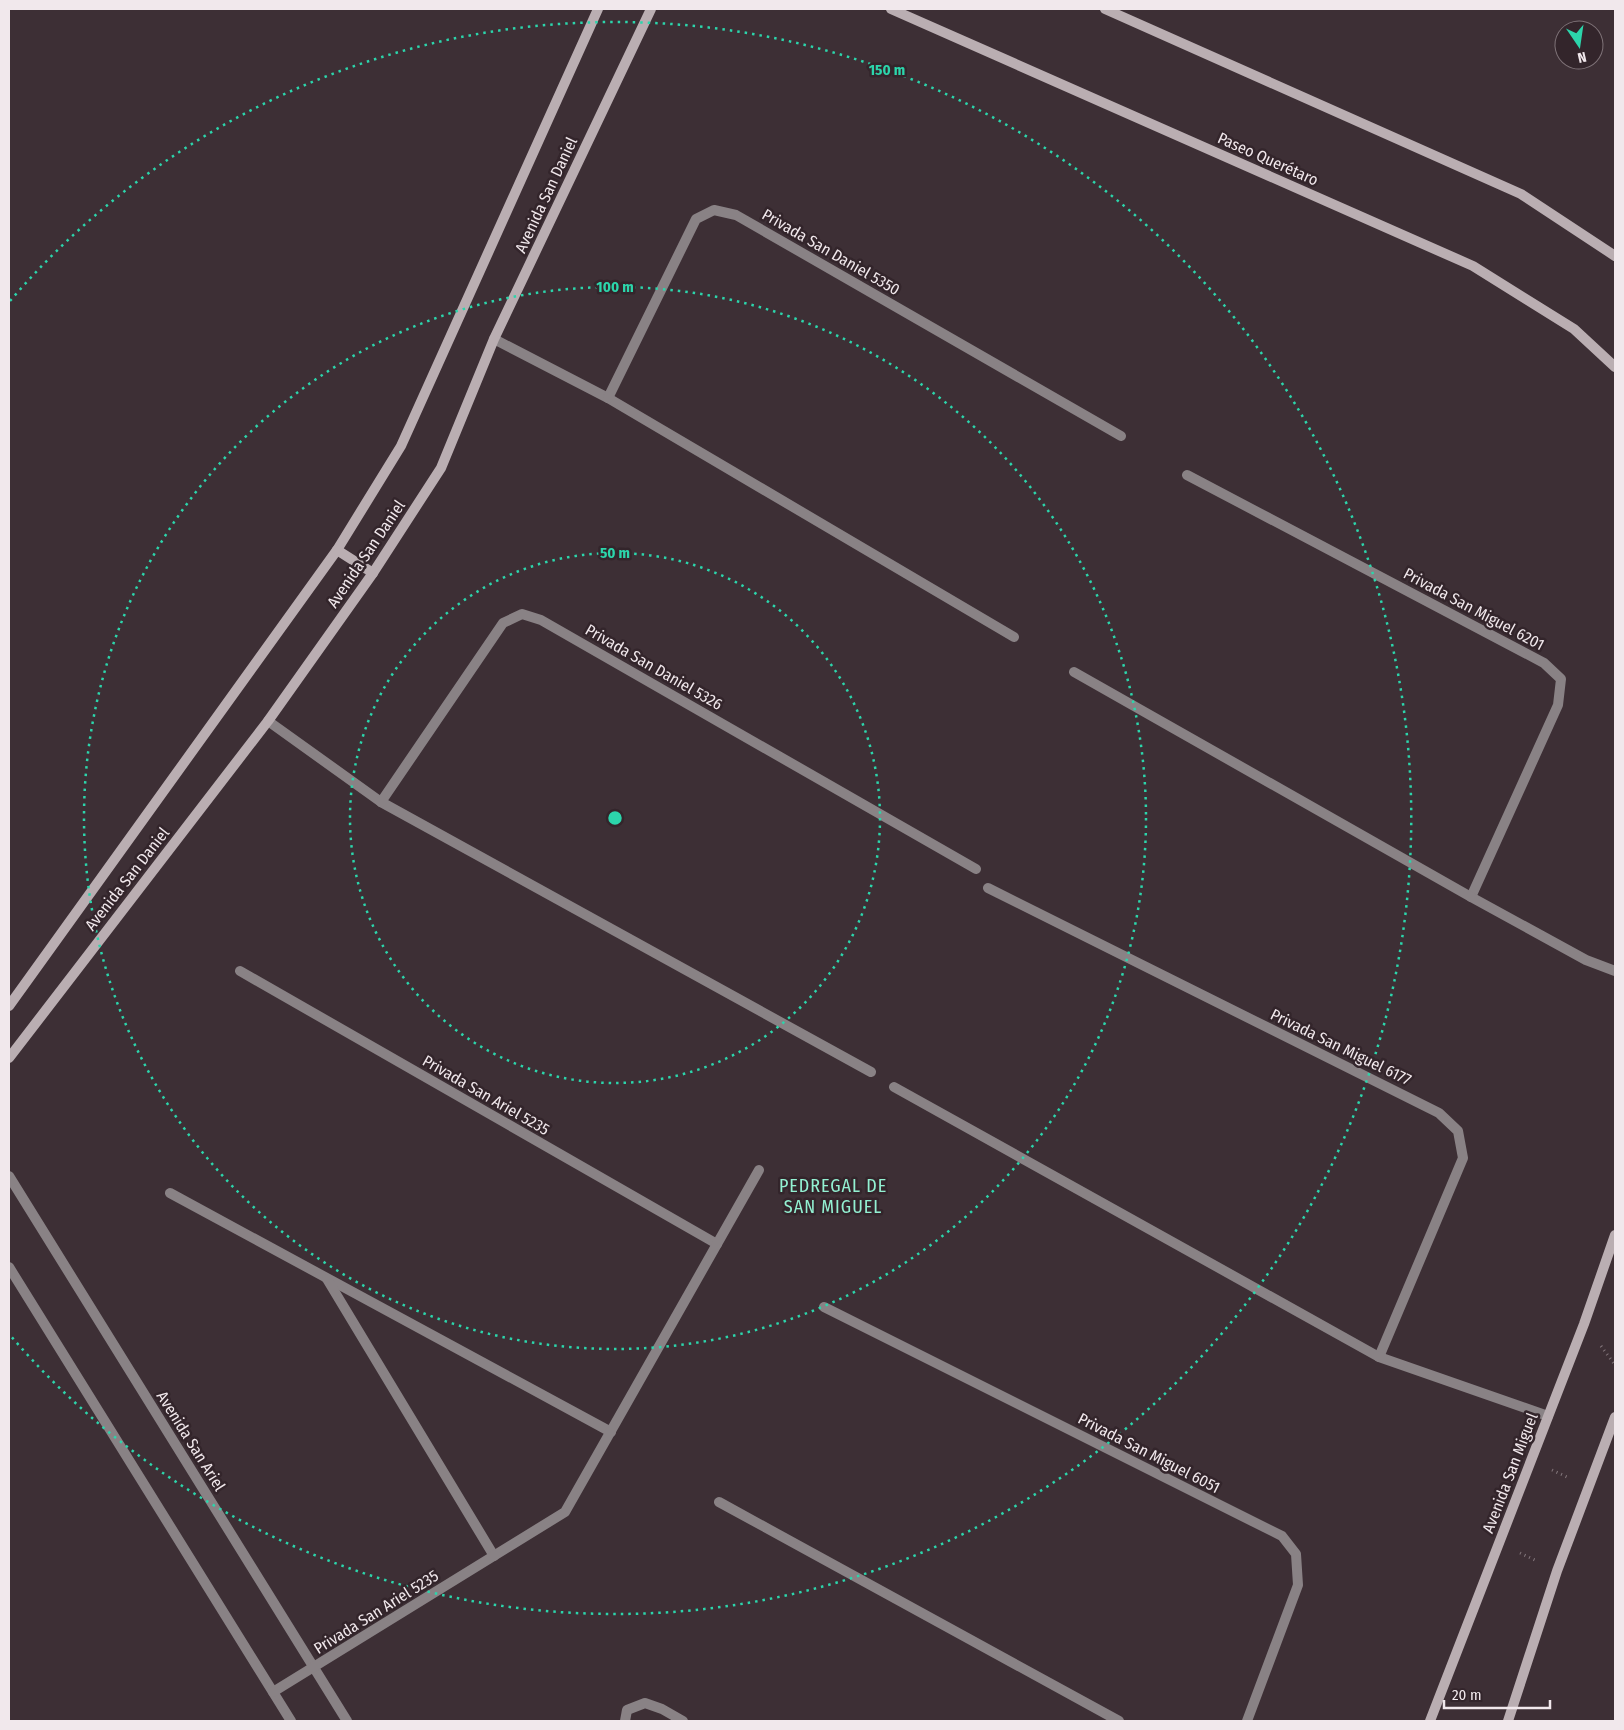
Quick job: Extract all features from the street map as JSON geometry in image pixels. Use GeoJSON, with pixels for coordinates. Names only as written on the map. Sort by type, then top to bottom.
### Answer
{"type":"FeatureCollection","features":[{"type":"Feature","properties":{"kind":"street","name":"Avenida San Daniel"},"geometry":{"type":"LineString","coordinates":[[9,1006],[337,550],[401,446],[598,9]]}},
{"type":"Feature","properties":{"kind":"street","name":"Avenida San Daniel"},"geometry":{"type":"LineString","coordinates":[[9,1058],[268,721],[373,573],[441,468],[494,339],[651,9]]}},
{"type":"Feature","properties":{"kind":"street","name":"Paseo Querétaro"},"geometry":{"type":"LineString","coordinates":[[891,9],[1473,266],[1574,329],[1615,367]]}},
{"type":"Feature","properties":{"kind":"street"},"geometry":{"type":"LineString","coordinates":[[1104,9],[1522,194],[1615,256]]}},
{"type":"Feature","properties":{"kind":"street","name":"Privada San Daniel 5350"},"geometry":{"type":"LineString","coordinates":[[608,398],[696,219],[714,210],[736,215],[1121,436]]}},
{"type":"Feature","properties":{"kind":"street"},"geometry":{"type":"LineString","coordinates":[[494,339],[608,398],[1014,637]]}},
{"type":"Feature","properties":{"kind":"street","name":"Privada San Miguel 6201"},"geometry":{"type":"LineString","coordinates":[[1187,476],[1544,663],[1561,679],[1558,705],[1471,897]]}},
{"type":"Feature","properties":{"kind":"street"},"geometry":{"type":"LineString","coordinates":[[337,550],[373,573]]}},
{"type":"Feature","properties":{"kind":"street","name":"Privada San Daniel 5326"},"geometry":{"type":"LineString","coordinates":[[381,802],[503,623],[522,614],[541,620],[976,869]]}},
{"type":"Feature","properties":{"kind":"street"},"geometry":{"type":"LineString","coordinates":[[1074,672],[1471,897],[1586,960],[1615,971]]}},
{"type":"Feature","properties":{"kind":"street"},"geometry":{"type":"LineString","coordinates":[[268,721],[381,802],[872,1072]]}},
{"type":"Feature","properties":{"kind":"street","name":"Privada San Miguel 6177"},"geometry":{"type":"LineString","coordinates":[[988,888],[1439,1112],[1458,1131],[1463,1158],[1379,1357]]}},
{"type":"Feature","properties":{"kind":"street","name":"Privada San Ariel 5235"},"geometry":{"type":"LineString","coordinates":[[240,971],[717,1244]]}},
{"type":"Feature","properties":{"kind":"street"},"geometry":{"type":"LineString","coordinates":[[894,1087],[1379,1357],[1548,1416]]}},
{"type":"Feature","properties":{"kind":"street","name":"Privada San Ariel 5235"},"geometry":{"type":"LineString","coordinates":[[273,1692],[565,1512],[759,1170]]}},
{"type":"Feature","properties":{"kind":"street","name":"Avenida San Ariel"},"geometry":{"type":"LineString","coordinates":[[9,1176],[347,1721]]}},
{"type":"Feature","properties":{"kind":"street"},"geometry":{"type":"LineString","coordinates":[[170,1193],[611,1432]]}},
{"type":"Feature","properties":{"kind":"street","name":"Avenida San Miguel"},"geometry":{"type":"LineString","coordinates":[[1430,1721],[1548,1416],[1615,1235]]}},
{"type":"Feature","properties":{"kind":"street"},"geometry":{"type":"LineString","coordinates":[[9,1267],[291,1721]]}},
{"type":"Feature","properties":{"kind":"street"},"geometry":{"type":"LineString","coordinates":[[327,1278],[494,1556]]}},
{"type":"Feature","properties":{"kind":"street","name":"Privada San Miguel 6051"},"geometry":{"type":"LineString","coordinates":[[824,1307],[1282,1536],[1296,1554],[1298,1585],[1247,1721]]}},
{"type":"Feature","properties":{"kind":"street"},"geometry":{"type":"LineString","coordinates":[[1508,1721],[1557,1571],[1615,1418]]}},
{"type":"Feature","properties":{"kind":"street"},"geometry":{"type":"LineString","coordinates":[[719,1502],[1119,1721]]}},
{"type":"Feature","properties":{"kind":"street"},"geometry":{"type":"LineString","coordinates":[[625,1721],[627,1710],[645,1703],[683,1721]]}},
{"type":"Feature","properties":{"kind":"path"},"geometry":{"type":"LineString","coordinates":[[1531,1460],[1590,1487]]}},
{"type":"Feature","properties":{"kind":"path"},"geometry":{"type":"LineString","coordinates":[[1500,1542],[1557,1571]]}},
{"type":"Feature","properties":{"kind":"district","name":"PEDREGAL DE SAN MIGUEL"},"geometry":{"type":"Point","coordinates":[833,1196]}}]}
